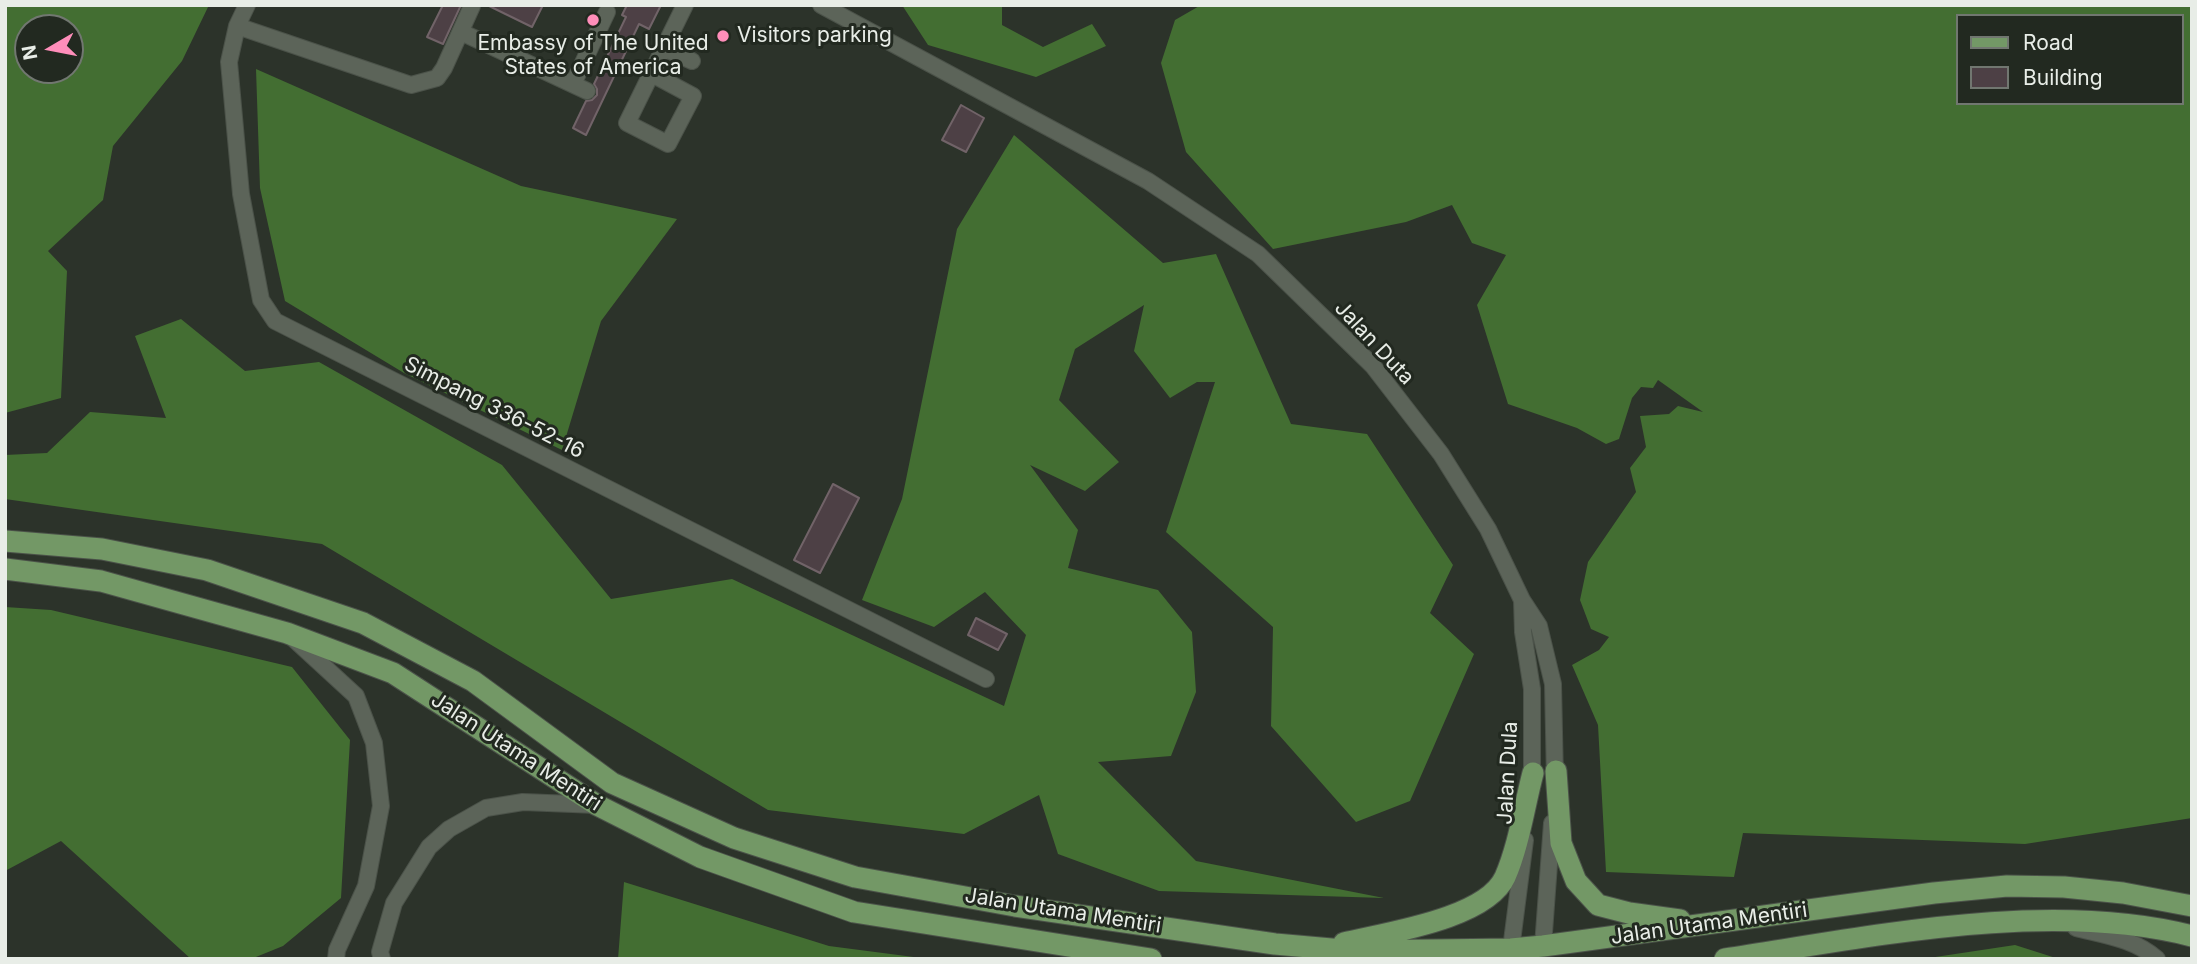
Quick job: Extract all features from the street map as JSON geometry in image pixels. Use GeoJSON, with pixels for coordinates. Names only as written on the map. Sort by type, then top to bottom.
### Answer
{"type":"FeatureCollection","features":[{"type":"Feature","properties":{"kind":"main road","name":"Jalan Utama Mentiri"},"geometry":{"type":"LineString","coordinates":[[5,541],[102,549],[207,570],[363,623],[472,681],[612,783],[734,838],[855,877],[1029,908],[1276,944],[1354,951],[1511,954],[1543,953],[1709,924],[1934,893],[2007,887],[2064,887],[2123,893],[2192,906]]}},
{"type":"Feature","properties":{"kind":"main road","name":"Jalan Utama Mentiri"},"geometry":{"type":"LineString","coordinates":[[5,569],[101,581],[287,633],[393,673],[597,805],[700,857],[854,912],[1151,959]]}},
{"type":"Feature","properties":{"kind":"main road"},"geometry":{"type":"LineString","coordinates":[[1556,771],[1561,844],[1576,881],[1598,905],[1629,913],[1709,924]]}},
{"type":"Feature","properties":{"kind":"main road"},"geometry":{"type":"LineString","coordinates":[[1322,948],[1446,919],[1479,904],[1504,880],[1533,773]]}},
{"type":"Feature","properties":{"kind":"main road","name":"Jalan Utama Mentiri"},"geometry":{"type":"LineString","coordinates":[[1726,959],[1813,944],[1929,929],[2007,923],[2131,925],[2192,936]]}},
{"type":"Feature","properties":{"kind":"main road"},"geometry":{"type":"LineString","coordinates":[[1808,959],[1929,929]]}},
{"type":"Feature","properties":{"kind":"street","name":"Simpang 336-52-16"},"geometry":{"type":"LineString","coordinates":[[247,5],[237,26],[229,62],[241,194],[261,300],[275,321],[986,679]]}},
{"type":"Feature","properties":{"kind":"street"},"geometry":{"type":"LineString","coordinates":[[652,74],[693,96],[668,144],[627,123],[685,5]]}},
{"type":"Feature","properties":{"kind":"street","name":"Jalan Duta"},"geometry":{"type":"LineString","coordinates":[[821,5],[1148,181],[1258,254],[1373,366],[1441,454],[1488,529],[1522,600],[1539,626],[1553,684],[1556,771],[1543,953]]}},
{"type":"Feature","properties":{"kind":"street"},"geometry":{"type":"LineString","coordinates":[[237,26],[411,85],[437,78],[472,6]]}},
{"type":"Feature","properties":{"kind":"street"},"geometry":{"type":"LineString","coordinates":[[461,32],[580,87],[607,12]]}},
{"type":"Feature","properties":{"kind":"street"},"geometry":{"type":"LineString","coordinates":[[664,48],[692,61]]}},
{"type":"Feature","properties":{"kind":"street","name":"Jalan Dula"},"geometry":{"type":"LineString","coordinates":[[1511,954],[1533,773],[1532,689],[1523,632],[1522,600]]}},
{"type":"Feature","properties":{"kind":"street"},"geometry":{"type":"LineString","coordinates":[[287,633],[356,696],[374,743],[381,806],[366,886],[337,950],[336,959]]}},
{"type":"Feature","properties":{"kind":"street"},"geometry":{"type":"LineString","coordinates":[[382,959],[380,952],[394,903],[429,847],[449,829],[486,807],[523,802],[597,805]]}},
{"type":"Feature","properties":{"kind":"street"},"geometry":{"type":"LineString","coordinates":[[2054,922],[2130,942],[2147,949],[2157,959]]}},
{"type":"Feature","properties":{"kind":"green space"},"geometry":{"type":"Polygon","coordinates":[[[5,5],[209,5],[182,61],[113,146],[103,200],[48,251],[67,271],[61,398],[5,413],[5,5]]]}},
{"type":"Feature","properties":{"kind":"green space"},"geometry":{"type":"Polygon","coordinates":[[[902,5],[1002,5],[1002,25],[1043,47],[1092,24],[1106,46],[1036,77],[928,45],[902,5]]]}},
{"type":"Feature","properties":{"kind":"green space"},"geometry":{"type":"Polygon","coordinates":[[[1201,5],[2192,5],[2192,818],[2025,844],[1743,833],[1734,877],[1606,872],[1598,725],[1572,665],[1599,650],[1609,637],[1591,629],[1580,600],[1588,562],[1636,492],[1630,468],[1646,447],[1640,416],[1669,414],[1678,406],[1703,412],[1658,380],[1653,388],[1641,387],[1632,398],[1619,439],[1606,444],[1577,428],[1508,404],[1477,305],[1506,255],[1472,243],[1452,205],[1406,222],[1273,249],[1186,152],[1161,63],[1175,20],[1201,5]]]}},
{"type":"Feature","properties":{"kind":"green space"},"geometry":{"type":"Polygon","coordinates":[[[256,69],[521,186],[677,219],[601,321],[562,450],[404,373],[285,301],[260,188],[256,69]]]}},
{"type":"Feature","properties":{"kind":"green space"},"geometry":{"type":"Polygon","coordinates":[[[1014,135],[1163,263],[1216,254],[1291,424],[1367,434],[1453,565],[1430,613],[1474,654],[1410,801],[1356,822],[1271,726],[1273,627],[1166,532],[1215,382],[1197,382],[1170,398],[1134,351],[1144,305],[1075,349],[1059,400],[1119,462],[1085,491],[1030,465],[1078,530],[1068,568],[1158,590],[1192,632],[1196,692],[1171,756],[1098,762],[1196,861],[1384,898],[1159,891],[1058,854],[1039,795],[964,834],[768,810],[322,544],[5,499],[5,455],[47,453],[90,412],[166,418],[135,336],[181,319],[245,371],[319,362],[502,465],[611,599],[732,579],[1004,706],[1026,635],[985,592],[934,627],[862,600],[902,499],[957,229],[1014,135]]]}},
{"type":"Feature","properties":{"kind":"green space"},"geometry":{"type":"Polygon","coordinates":[[[5,607],[51,610],[292,667],[350,740],[341,898],[283,946],[251,959],[191,959],[61,841],[5,871],[5,607]]]}},
{"type":"Feature","properties":{"kind":"green space"},"geometry":{"type":"Polygon","coordinates":[[[624,882],[829,946],[929,959],[618,959],[624,882]]]}},
{"type":"Feature","properties":{"kind":"green space"},"geometry":{"type":"Polygon","coordinates":[[[2015,945],[2059,959],[1922,959],[2015,945]]]}},
{"type":"Feature","properties":{"kind":"building"},"geometry":{"type":"Polygon","coordinates":[[[443,5],[461,5],[443,44],[427,37],[443,5]]]}},
{"type":"Feature","properties":{"kind":"building"},"geometry":{"type":"Polygon","coordinates":[[[487,5],[543,5],[532,27],[487,5]]]}},
{"type":"Feature","properties":{"kind":"building"},"geometry":{"type":"Polygon","coordinates":[[[627,5],[661,5],[649,29],[639,24],[586,135],[573,128],[586,101],[597,95],[594,84],[626,17],[622,15],[627,5]]]}},
{"type":"Feature","properties":{"kind":"building"},"geometry":{"type":"Polygon","coordinates":[[[961,105],[984,118],[966,152],[942,140],[961,105]]]}},
{"type":"Feature","properties":{"kind":"building"},"geometry":{"type":"Polygon","coordinates":[[[833,484],[859,498],[820,573],[794,560],[833,484]]]}},
{"type":"Feature","properties":{"kind":"building"},"geometry":{"type":"Polygon","coordinates":[[[976,618],[1007,634],[998,650],[968,635],[976,618]]]}},
{"type":"Feature","properties":{"kind":"place","name":"Embassy of The United States of America"},"geometry":{"type":"Point","coordinates":[593,20]}},
{"type":"Feature","properties":{"kind":"place","name":"Visitors parking"},"geometry":{"type":"Point","coordinates":[723,36]}}]}
